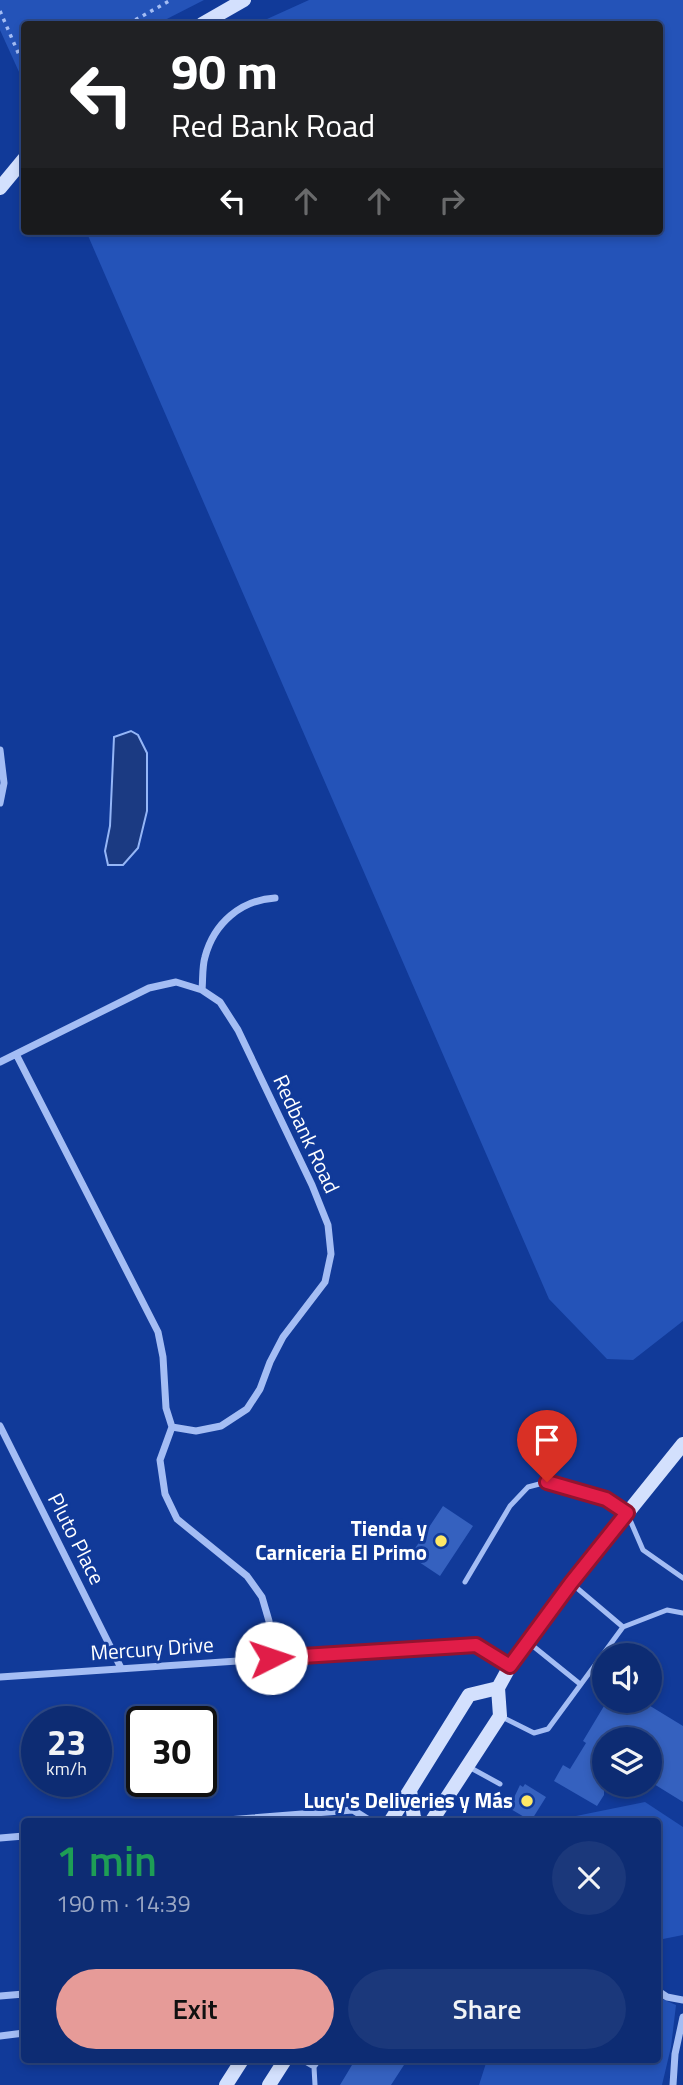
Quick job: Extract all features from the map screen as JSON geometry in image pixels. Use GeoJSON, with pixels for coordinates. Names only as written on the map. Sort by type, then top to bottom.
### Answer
{"type":"FeatureCollection","features":[{"type":"Feature","properties":{"kind":"main road"},"geometry":{"type":"LineString","coordinates":[[207,21],[244,0]]}},
{"type":"Feature","properties":{"kind":"main road"},"geometry":{"type":"LineString","coordinates":[[0,188],[21,163]]}},
{"type":"Feature","properties":{"kind":"main road"},"geometry":{"type":"LineString","coordinates":[[434,1818],[500,1716],[498,1688],[510,1666],[627,1513],[680,1454]]}},
{"type":"Feature","properties":{"kind":"main road"},"geometry":{"type":"LineString","coordinates":[[392,1818],[469,1695],[498,1688]]}},
{"type":"Feature","properties":{"kind":"main road"},"geometry":{"type":"LineString","coordinates":[[410,1790],[414,1818]]}},
{"type":"Feature","properties":{"kind":"main road"},"geometry":{"type":"LineString","coordinates":[[226,2085],[240,2063]]}},
{"type":"Feature","properties":{"kind":"main road"},"geometry":{"type":"LineString","coordinates":[[270,2085],[283,2063]]}},
{"type":"Feature","properties":{"kind":"street"},"geometry":{"type":"LineString","coordinates":[[0,750],[4,783],[0,803]]}},
{"type":"Feature","properties":{"kind":"street"},"geometry":{"type":"LineString","coordinates":[[0,1062],[149,988],[176,982],[202,990],[205,958],[214,933],[233,912],[258,899],[275,898]]}},
{"type":"Feature","properties":{"kind":"street","name":"Redbank Road"},"geometry":{"type":"LineString","coordinates":[[172,1427],[196,1432],[221,1426],[247,1409],[260,1389],[283,1337],[325,1282],[331,1254],[328,1225],[238,1030],[220,1002],[202,990]]}},
{"type":"Feature","properties":{"kind":"street"},"geometry":{"type":"LineString","coordinates":[[16,1054],[158,1332],[163,1357],[166,1408],[172,1427],[160,1460],[165,1494],[177,1519],[247,1576],[262,1597],[269,1621],[271,1658]]}},
{"type":"Feature","properties":{"kind":"street","name":"Pluto Place"},"geometry":{"type":"LineString","coordinates":[[0,1426],[121,1668]]}},
{"type":"Feature","properties":{"kind":"street","name":"Mercury Drive"},"geometry":{"type":"LineString","coordinates":[[0,1677],[476,1645],[510,1666]]}},
{"type":"Feature","properties":{"kind":"street"},"geometry":{"type":"LineString","coordinates":[[252,1818],[353,1810],[366,1818]]}},
{"type":"Feature","properties":{"kind":"street"},"geometry":{"type":"LineString","coordinates":[[0,1838],[21,1836]]}},
{"type":"Feature","properties":{"kind":"street"},"geometry":{"type":"LineString","coordinates":[[0,1996],[21,1993]]}},
{"type":"Feature","properties":{"kind":"street"},"geometry":{"type":"LineString","coordinates":[[661,1993],[683,2000]]}},
{"type":"Feature","properties":{"kind":"street"},"geometry":{"type":"LineString","coordinates":[[673,2085],[675,2054],[683,2017]]}},
{"type":"Feature","properties":{"kind":"street"},"geometry":{"type":"LineString","coordinates":[[0,2036],[21,2033]]}},
{"type":"Feature","properties":{"kind":"lane"},"geometry":{"type":"LineString","coordinates":[[465,1582],[510,1506],[528,1488],[547,1482],[606,1499],[627,1513],[643,1550],[683,1578]]}},
{"type":"Feature","properties":{"kind":"lane"},"geometry":{"type":"LineString","coordinates":[[571,1583],[623,1627]]}},
{"type":"Feature","properties":{"kind":"lane"},"geometry":{"type":"LineString","coordinates":[[500,1716],[530,1732],[540,1733],[548,1729],[623,1627],[667,1610],[683,1613]]}},
{"type":"Feature","properties":{"kind":"lane"},"geometry":{"type":"LineString","coordinates":[[528,1642],[580,1684]]}},
{"type":"Feature","properties":{"kind":"lane"},"geometry":{"type":"LineString","coordinates":[[468,1766],[500,1784]]}},
{"type":"Feature","properties":{"kind":"lane"},"geometry":{"type":"LineString","coordinates":[[307,2063],[314,2067]]}},
{"type":"Feature","properties":{"kind":"lane"},"geometry":{"type":"LineString","coordinates":[[315,2085],[314,2067],[317,2063]]}},
{"type":"Feature","properties":{"kind":"path"},"geometry":{"type":"LineString","coordinates":[[133,21],[171,0]]}},
{"type":"Feature","properties":{"kind":"path"},"geometry":{"type":"LineString","coordinates":[[0,11],[21,58]]}},
{"type":"Feature","properties":{"kind":"shaded area"},"geometry":{"type":"Polygon","coordinates":[[[0,0],[204,0],[163,21],[21,21],[21,76],[0,30],[0,0]]]}},
{"type":"Feature","properties":{"kind":"shaded area"},"geometry":{"type":"Polygon","coordinates":[[[309,0],[683,0],[683,1321],[633,1360],[607,1359],[549,1299],[88,235],[663,235],[663,21],[263,21],[309,0]]]}},
{"type":"Feature","properties":{"kind":"shaded area"},"geometry":{"type":"Polygon","coordinates":[[[131,731],[138,735],[147,753],[147,811],[138,848],[123,865],[108,865],[105,851],[110,826],[114,737],[131,731]]]}},
{"type":"Feature","properties":{"kind":"shaded area"},"geometry":{"type":"Polygon","coordinates":[[[645,1802],[683,1827],[683,1935],[661,1939],[661,1818],[571,1817],[645,1802]]]}},
{"type":"Feature","properties":{"kind":"shaded area"},"geometry":{"type":"Polygon","coordinates":[[[661,1998],[676,2005],[671,2047],[662,2085],[479,2085],[486,2063],[661,2063],[661,1998]]]}},
{"type":"Feature","properties":{"kind":"building","name":"Tienda y Carniceria El Primo"},"geometry":{"type":"Polygon","coordinates":[[[443,1506],[473,1526],[440,1576],[410,1556],[443,1506]]]}},
{"type":"Feature","properties":{"kind":"building"},"geometry":{"type":"Polygon","coordinates":[[[600,1713],[662,1713],[683,1726],[683,1802],[662,1789],[662,1727],[592,1727],[592,1797],[603,1797],[597,1806],[554,1781],[563,1765],[570,1769],[586,1743],[583,1741],[600,1713]]]}},
{"type":"Feature","properties":{"kind":"building","name":"Lucy's Deliveries y Más"},"geometry":{"type":"Polygon","coordinates":[[[525,1784],[546,1797],[533,1818],[526,1818],[509,1808],[520,1785],[523,1787],[525,1784]]]}},
{"type":"Feature","properties":{"kind":"building"},"geometry":{"type":"Polygon","coordinates":[[[353,2063],[404,2065],[391,2085],[340,2085],[353,2063]]]}},
{"type":"Feature","properties":{"kind":"place","name":"Tienda y Carniceria El Primo"},"geometry":{"type":"Point","coordinates":[441,1541]}},
{"type":"Feature","properties":{"kind":"place","name":"Lucy's Deliveries y Más"},"geometry":{"type":"Point","coordinates":[527,1801]}},
{"type":"Feature","properties":{"kind":"route"},"geometry":{"type":"LineString","coordinates":[[271,1658],[476,1645],[510,1666],[627,1513],[606,1499],[547,1482]]}}]}
